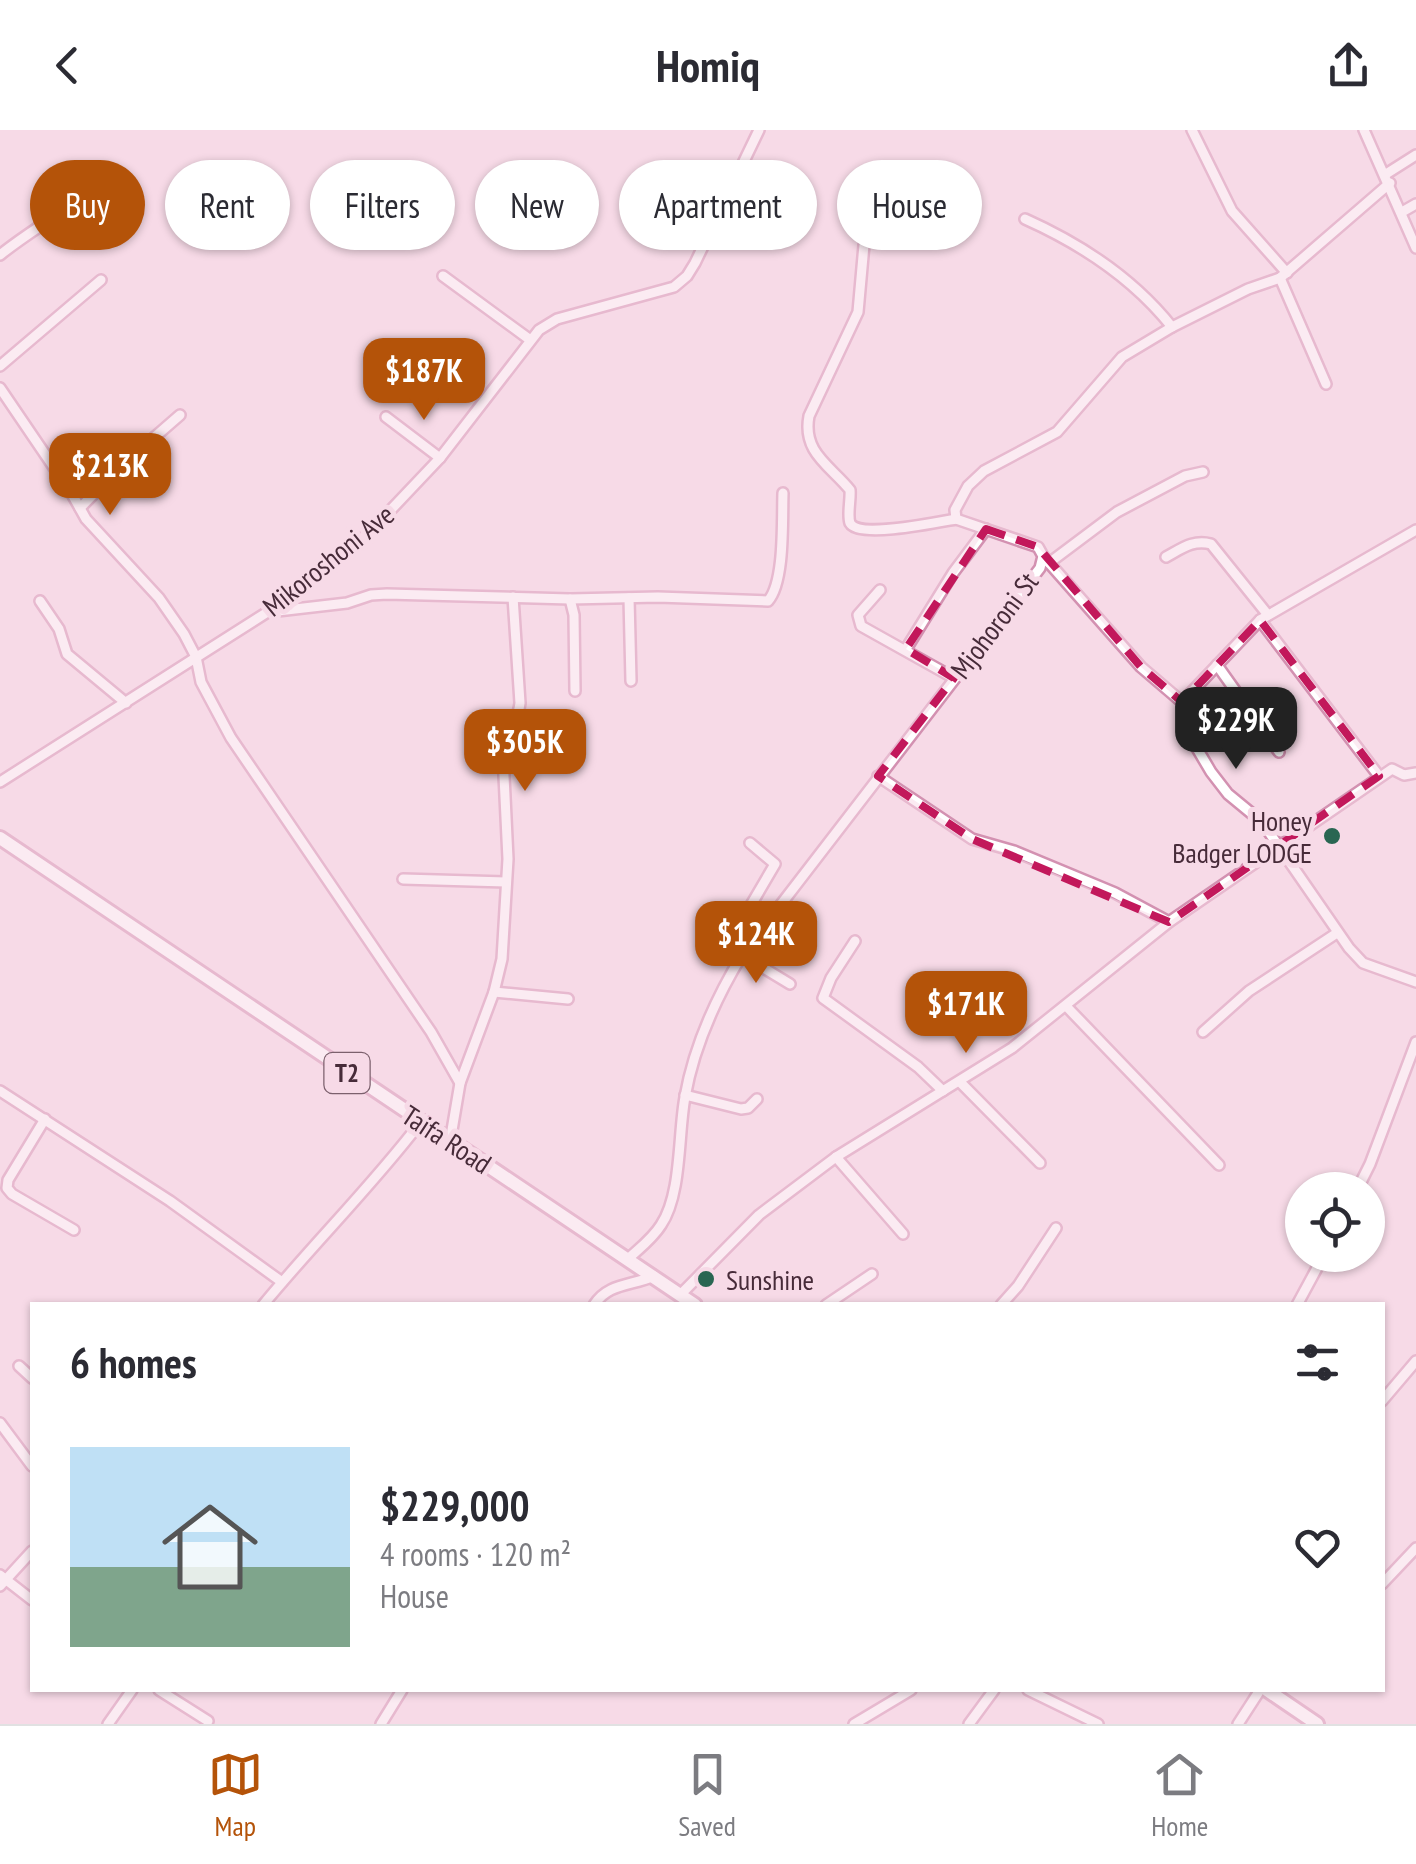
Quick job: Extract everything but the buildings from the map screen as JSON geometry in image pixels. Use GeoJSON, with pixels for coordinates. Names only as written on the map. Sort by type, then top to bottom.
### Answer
{"type":"FeatureCollection","features":[{"type":"Feature","properties":{"kind":"highway","name":"Taifa Road"},"geometry":{"type":"LineString","coordinates":[[0,838],[420,1124],[691,1302]]}},
{"type":"Feature","properties":{"kind":"highway"},"geometry":{"type":"LineString","coordinates":[[1272,1692],[1318,1724]]}},
{"type":"Feature","properties":{"kind":"street","name":"Mikoroshoni Ave"},"geometry":{"type":"LineString","coordinates":[[0,782],[266,612],[368,534],[440,458],[529,339],[557,320],[674,287],[682,281],[759,130]]}},
{"type":"Feature","properties":{"kind":"street"},"geometry":{"type":"LineString","coordinates":[[1192,130],[1232,211],[1284,276],[1326,384]]}},
{"type":"Feature","properties":{"kind":"street"},"geometry":{"type":"LineString","coordinates":[[1364,130],[1416,248]]}},
{"type":"Feature","properties":{"kind":"street"},"geometry":{"type":"LineString","coordinates":[[863,250],[858,312],[807,425],[816,456],[850,490],[849,521],[853,527],[905,528],[956,519],[955,510],[968,486],[984,471],[1057,432],[1122,356],[1248,289],[1284,276],[1416,155]]}},
{"type":"Feature","properties":{"kind":"street"},"geometry":{"type":"LineString","coordinates":[[1402,212],[1416,204]]}},
{"type":"Feature","properties":{"kind":"street"},"geometry":{"type":"LineString","coordinates":[[1025,219],[1078,245],[1142,292],[1172,327]]}},
{"type":"Feature","properties":{"kind":"street"},"geometry":{"type":"LineString","coordinates":[[0,254],[30,232]]}},
{"type":"Feature","properties":{"kind":"street"},"geometry":{"type":"LineString","coordinates":[[444,276],[529,339]]}},
{"type":"Feature","properties":{"kind":"street"},"geometry":{"type":"LineString","coordinates":[[0,366],[101,280]]}},
{"type":"Feature","properties":{"kind":"street"},"geometry":{"type":"LineString","coordinates":[[0,388],[86,519],[159,598],[196,657],[201,682],[231,738],[460,1082]]}},
{"type":"Feature","properties":{"kind":"street"},"geometry":{"type":"LineString","coordinates":[[80,508],[180,415]]}},
{"type":"Feature","properties":{"kind":"street"},"geometry":{"type":"LineString","coordinates":[[386,417],[440,458]]}},
{"type":"Feature","properties":{"kind":"street"},"geometry":{"type":"LineString","coordinates":[[1203,472],[1185,476],[1117,512],[1046,560],[1141,668],[1182,702],[1198,750],[1211,772],[1228,794],[1262,822],[1314,902],[1363,963],[1416,982]]}},
{"type":"Feature","properties":{"kind":"street"},"geometry":{"type":"LineString","coordinates":[[266,612],[347,604],[370,596],[768,601],[775,593],[783,492]]}},
{"type":"Feature","properties":{"kind":"street","name":"Mjohoroni St"},"geometry":{"type":"LineString","coordinates":[[628,1258],[654,1235],[671,1203],[685,1095],[710,1015],[742,954],[1046,560],[1038,548],[956,519]]}},
{"type":"Feature","properties":{"kind":"street"},"geometry":{"type":"LineString","coordinates":[[906,649],[953,572],[986,530]]}},
{"type":"Feature","properties":{"kind":"street"},"geometry":{"type":"LineString","coordinates":[[1182,702],[1264,618],[1416,530]]}},
{"type":"Feature","properties":{"kind":"street"},"geometry":{"type":"LineString","coordinates":[[1166,556],[1191,543],[1210,544],[1379,776]]}},
{"type":"Feature","properties":{"kind":"street"},"geometry":{"type":"LineString","coordinates":[[880,590],[858,616],[861,626],[954,678]]}},
{"type":"Feature","properties":{"kind":"street"},"geometry":{"type":"LineString","coordinates":[[450,1142],[460,1082],[494,992],[502,958],[508,859],[502,755],[504,740],[519,718],[520,703],[514,597]]}},
{"type":"Feature","properties":{"kind":"street"},"geometry":{"type":"LineString","coordinates":[[629,598],[631,681]]}},
{"type":"Feature","properties":{"kind":"street"},"geometry":{"type":"LineString","coordinates":[[570,600],[574,615],[575,692]]}},
{"type":"Feature","properties":{"kind":"street"},"geometry":{"type":"LineString","coordinates":[[40,601],[58,629],[67,654],[126,703]]}},
{"type":"Feature","properties":{"kind":"street"},"geometry":{"type":"LineString","coordinates":[[1217,665],[1280,752]]}},
{"type":"Feature","properties":{"kind":"street"},"geometry":{"type":"LineString","coordinates":[[680,1295],[759,1214],[836,1157],[961,1082],[1067,1006],[1169,922],[1314,825],[1379,776],[1392,769],[1404,775],[1416,772]]}},
{"type":"Feature","properties":{"kind":"street"},"geometry":{"type":"LineString","coordinates":[[878,776],[972,838],[1014,851],[1115,894],[1169,922]]}},
{"type":"Feature","properties":{"kind":"street"},"geometry":{"type":"LineString","coordinates":[[750,843],[774,864],[751,905],[752,913],[768,925]]}},
{"type":"Feature","properties":{"kind":"street"},"geometry":{"type":"LineString","coordinates":[[403,879],[506,882]]}},
{"type":"Feature","properties":{"kind":"street"},"geometry":{"type":"LineString","coordinates":[[1203,1032],[1248,991],[1338,932]]}},
{"type":"Feature","properties":{"kind":"street"},"geometry":{"type":"LineString","coordinates":[[855,941],[823,998],[918,1067],[943,1091]]}},
{"type":"Feature","properties":{"kind":"street"},"geometry":{"type":"LineString","coordinates":[[742,954],[790,984]]}},
{"type":"Feature","properties":{"kind":"street"},"geometry":{"type":"LineString","coordinates":[[494,992],[568,999]]}},
{"type":"Feature","properties":{"kind":"street"},"geometry":{"type":"LineString","coordinates":[[1067,1006],[1219,1164]]}},
{"type":"Feature","properties":{"kind":"street"},"geometry":{"type":"LineString","coordinates":[[1366,1172],[1416,1042]]}},
{"type":"Feature","properties":{"kind":"street"},"geometry":{"type":"LineString","coordinates":[[961,1082],[1040,1164]]}},
{"type":"Feature","properties":{"kind":"street"},"geometry":{"type":"LineString","coordinates":[[0,1091],[170,1201],[282,1282]]}},
{"type":"Feature","properties":{"kind":"street"},"geometry":{"type":"LineString","coordinates":[[685,1095],[741,1109],[757,1099]]}},
{"type":"Feature","properties":{"kind":"street"},"geometry":{"type":"LineString","coordinates":[[45,1119],[7,1188],[74,1230]]}},
{"type":"Feature","properties":{"kind":"street"},"geometry":{"type":"LineString","coordinates":[[265,1302],[420,1124]]}},
{"type":"Feature","properties":{"kind":"street"},"geometry":{"type":"LineString","coordinates":[[836,1157],[903,1234]]}},
{"type":"Feature","properties":{"kind":"street"},"geometry":{"type":"LineString","coordinates":[[1004,1302],[1056,1228]]}},
{"type":"Feature","properties":{"kind":"street"},"geometry":{"type":"LineString","coordinates":[[1300,1302],[1315,1272]]}},
{"type":"Feature","properties":{"kind":"street"},"geometry":{"type":"LineString","coordinates":[[830,1302],[872,1274]]}},
{"type":"Feature","properties":{"kind":"street"},"geometry":{"type":"LineString","coordinates":[[596,1302],[612,1287],[654,1276]]}},
{"type":"Feature","properties":{"kind":"street"},"geometry":{"type":"LineString","coordinates":[[1385,1397],[1416,1361]]}},
{"type":"Feature","properties":{"kind":"street"},"geometry":{"type":"LineString","coordinates":[[19,1366],[30,1376]]}},
{"type":"Feature","properties":{"kind":"street"},"geometry":{"type":"LineString","coordinates":[[0,1423],[30,1463]]}},
{"type":"Feature","properties":{"kind":"street"},"geometry":{"type":"LineString","coordinates":[[1385,1581],[1416,1548]]}},
{"type":"Feature","properties":{"kind":"street"},"geometry":{"type":"LineString","coordinates":[[30,1553],[2,1581],[30,1599]]}},
{"type":"Feature","properties":{"kind":"street"},"geometry":{"type":"LineString","coordinates":[[108,1724],[131,1692]]}},
{"type":"Feature","properties":{"kind":"street"},"geometry":{"type":"LineString","coordinates":[[162,1692],[208,1722]]}},
{"type":"Feature","properties":{"kind":"street"},"geometry":{"type":"LineString","coordinates":[[381,1724],[401,1692]]}},
{"type":"Feature","properties":{"kind":"street"},"geometry":{"type":"LineString","coordinates":[[854,1724],[908,1692]]}},
{"type":"Feature","properties":{"kind":"street"},"geometry":{"type":"LineString","coordinates":[[969,1724],[993,1692]]}},
{"type":"Feature","properties":{"kind":"street"},"geometry":{"type":"LineString","coordinates":[[1032,1692],[1098,1724]]}},
{"type":"Feature","properties":{"kind":"street"},"geometry":{"type":"LineString","coordinates":[[1238,1724],[1272,1692]]}},
{"type":"Feature","properties":{"kind":"highlighted area"},"geometry":{"type":"Polygon","coordinates":[[[986,529],[1038,547],[1141,667],[1182,702],[1260,620],[1379,776],[1169,922],[972,839],[878,776],[954,678],[906,649],[986,529]]]}},
{"type":"Feature","properties":{"kind":"place","name":"Honey Badger LODGE"},"geometry":{"type":"Point","coordinates":[1332,836]}},
{"type":"Feature","properties":{"kind":"place","name":"Sunshine"},"geometry":{"type":"Point","coordinates":[706,1279]}}]}
